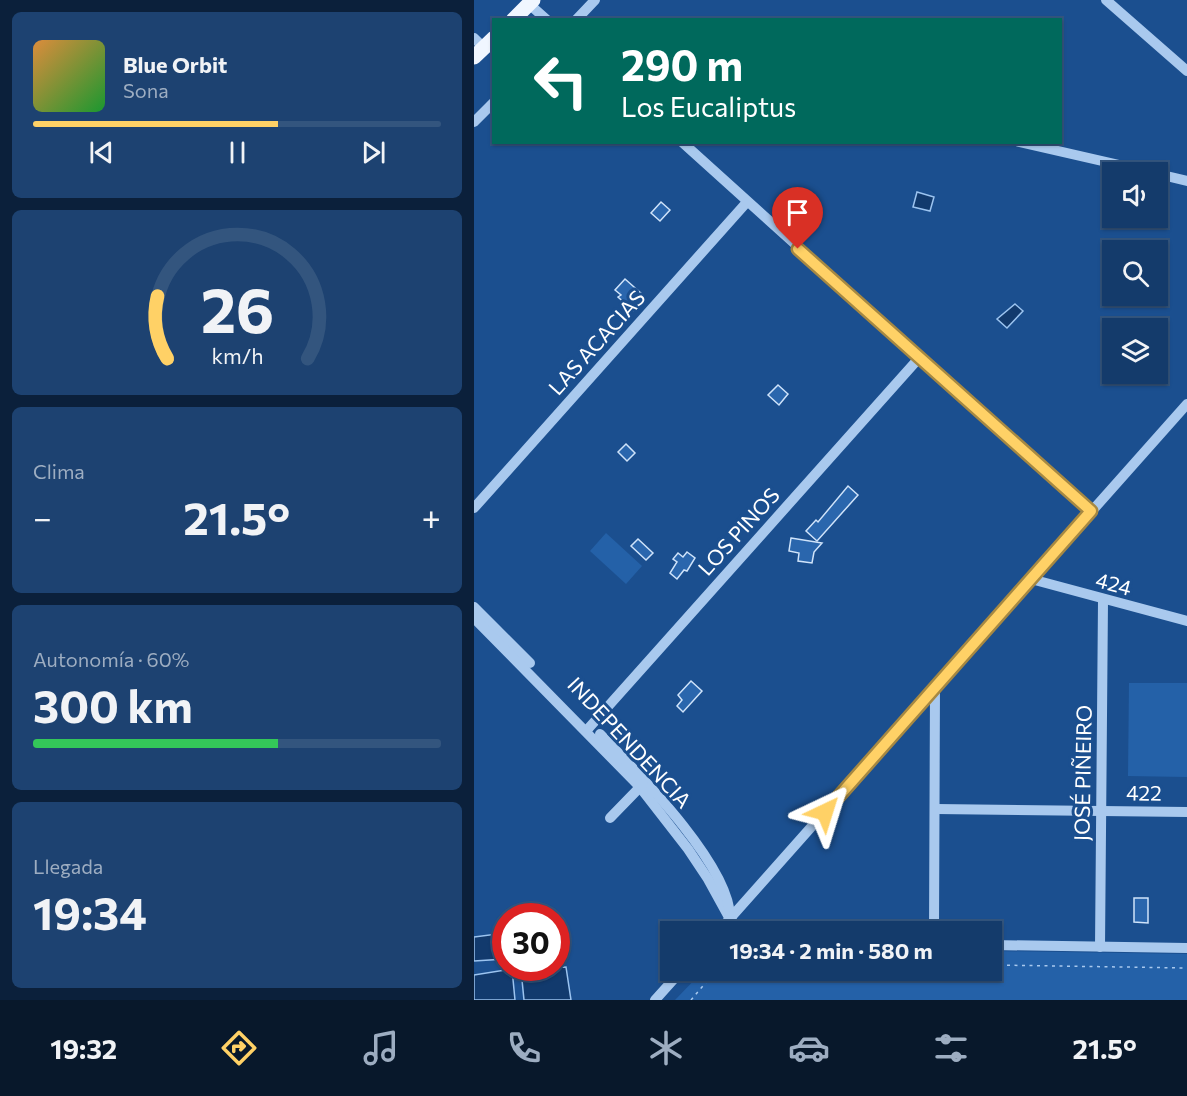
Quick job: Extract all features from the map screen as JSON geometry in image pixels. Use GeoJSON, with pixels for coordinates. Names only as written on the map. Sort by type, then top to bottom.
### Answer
{"type":"FeatureCollection","features":[{"type":"Feature","properties":{"kind":"main road"},"geometry":{"type":"LineString","coordinates":[[515,18],[531,2]]}},
{"type":"Feature","properties":{"kind":"street"},"geometry":{"type":"LineString","coordinates":[[578,18],[596,0]]}},
{"type":"Feature","properties":{"kind":"street"},"geometry":{"type":"LineString","coordinates":[[1106,0],[1187,71]]}},
{"type":"Feature","properties":{"kind":"street"},"geometry":{"type":"LineString","coordinates":[[531,2],[545,18]]}},
{"type":"Feature","properties":{"kind":"street"},"geometry":{"type":"LineString","coordinates":[[474,122],[492,104]]}},
{"type":"Feature","properties":{"kind":"street"},"geometry":{"type":"LineString","coordinates":[[684,144],[1091,511]]}},
{"type":"Feature","properties":{"kind":"street"},"geometry":{"type":"LineString","coordinates":[[1028,144],[1106,162]]}},
{"type":"Feature","properties":{"kind":"street"},"geometry":{"type":"LineString","coordinates":[[1168,176],[1187,181]]}},
{"type":"Feature","properties":{"kind":"street","name":"LAS ACACIAS"},"geometry":{"type":"LineString","coordinates":[[474,508],[747,202]]}},
{"type":"Feature","properties":{"kind":"street","name":"LOS PINOS"},"geometry":{"type":"LineString","coordinates":[[589,728],[919,358]]}},
{"type":"Feature","properties":{"kind":"street"},"geometry":{"type":"LineString","coordinates":[[729,920],[1187,404]]}},
{"type":"Feature","properties":{"kind":"street","name":"424"},"geometry":{"type":"LineString","coordinates":[[1030,579],[1103,601],[1187,621]]}},
{"type":"Feature","properties":{"kind":"street","name":"JOSÉ PIÑEIRO"},"geometry":{"type":"LineString","coordinates":[[1100,947],[1103,601]]}},
{"type":"Feature","properties":{"kind":"street","name":"INDEPENDENCIA"},"geometry":{"type":"LineString","coordinates":[[474,607],[642,784],[717,875],[730,904],[729,920]]}},
{"type":"Feature","properties":{"kind":"street","name":"INDEPENDENCIA"},"geometry":{"type":"LineString","coordinates":[[474,618],[589,728]]}},
{"type":"Feature","properties":{"kind":"street"},"geometry":{"type":"LineString","coordinates":[[934,921],[936,686]]}},
{"type":"Feature","properties":{"kind":"street"},"geometry":{"type":"LineString","coordinates":[[610,818],[642,784]]}},
{"type":"Feature","properties":{"kind":"street","name":"422"},"geometry":{"type":"LineString","coordinates":[[936,809],[1187,812]]}},
{"type":"Feature","properties":{"kind":"street"},"geometry":{"type":"LineString","coordinates":[[1002,945],[1187,948]]}},
{"type":"Feature","properties":{"kind":"street"},"geometry":{"type":"LineString","coordinates":[[655,1000],[672,981]]}},
{"type":"Feature","properties":{"kind":"path"},"geometry":{"type":"LineString","coordinates":[[1002,965],[1187,968]]}},
{"type":"Feature","properties":{"kind":"path"},"geometry":{"type":"LineString","coordinates":[[691,1000],[707,981]]}},
{"type":"Feature","properties":{"kind":"shaded area"},"geometry":{"type":"Polygon","coordinates":[[[917,192],[934,197],[930,211],[913,207],[917,192]]]}},
{"type":"Feature","properties":{"kind":"shaded area"},"geometry":{"type":"Polygon","coordinates":[[[1015,304],[1023,311],[1007,328],[997,319],[1015,304]]]}},
{"type":"Feature","properties":{"kind":"shaded area"},"geometry":{"type":"Polygon","coordinates":[[[606,533],[642,566],[626,584],[590,551],[606,533]]]}},
{"type":"Feature","properties":{"kind":"shaded area"},"geometry":{"type":"Polygon","coordinates":[[[1129,683],[1187,683],[1187,777],[1128,776],[1129,683]]]}},
{"type":"Feature","properties":{"kind":"shaded area"},"geometry":{"type":"Polygon","coordinates":[[[492,935],[492,960],[474,961],[474,937],[492,935]]]}},
{"type":"Feature","properties":{"kind":"shaded area"},"geometry":{"type":"Polygon","coordinates":[[[1002,951],[1187,954],[1187,1000],[675,1000],[693,981],[1002,981],[1002,951]]]}},
{"type":"Feature","properties":{"kind":"shaded area"},"geometry":{"type":"Polygon","coordinates":[[[492,972],[492,981],[513,981],[515,1000],[474,1000],[474,975],[492,972]]]}},
{"type":"Feature","properties":{"kind":"shaded area"},"geometry":{"type":"Polygon","coordinates":[[[522,981],[568,981],[571,1000],[524,1000],[522,981]]]}},
{"type":"Feature","properties":{"kind":"building"},"geometry":{"type":"Polygon","coordinates":[[[661,202],[670,210],[660,221],[651,213],[661,202]]]}},
{"type":"Feature","properties":{"kind":"building"},"geometry":{"type":"Polygon","coordinates":[[[625,279],[642,294],[638,299],[641,302],[634,311],[618,297],[621,295],[615,290],[625,279]]]}},
{"type":"Feature","properties":{"kind":"building"},"geometry":{"type":"Polygon","coordinates":[[[778,385],[788,394],[779,405],[768,395],[778,385]]]}},
{"type":"Feature","properties":{"kind":"building"},"geometry":{"type":"Polygon","coordinates":[[[626,444],[635,453],[627,461],[618,452],[626,444]]]}},
{"type":"Feature","properties":{"kind":"building"},"geometry":{"type":"Polygon","coordinates":[[[848,486],[858,495],[817,541],[806,531],[816,520],[818,522],[848,486]]]}},
{"type":"Feature","properties":{"kind":"building"},"geometry":{"type":"Polygon","coordinates":[[[791,538],[822,543],[814,552],[812,563],[798,561],[799,553],[789,551],[791,538]]]}},
{"type":"Feature","properties":{"kind":"building"},"geometry":{"type":"Polygon","coordinates":[[[638,539],[653,553],[646,560],[631,546],[638,539]]]}},
{"type":"Feature","properties":{"kind":"building"},"geometry":{"type":"Polygon","coordinates":[[[687,552],[695,558],[687,571],[684,570],[677,579],[670,573],[677,562],[673,559],[678,553],[683,557],[687,552]]]}},
{"type":"Feature","properties":{"kind":"building"},"geometry":{"type":"Polygon","coordinates":[[[691,681],[702,691],[683,712],[677,706],[682,700],[678,695],[691,681]]]}},
{"type":"Feature","properties":{"kind":"building"},"geometry":{"type":"Polygon","coordinates":[[[1134,898],[1148,898],[1148,923],[1134,922],[1134,898]]]}},
{"type":"Feature","properties":{"kind":"route"},"geometry":{"type":"LineString","coordinates":[[798,249],[1091,511],[825,812]]}}]}
